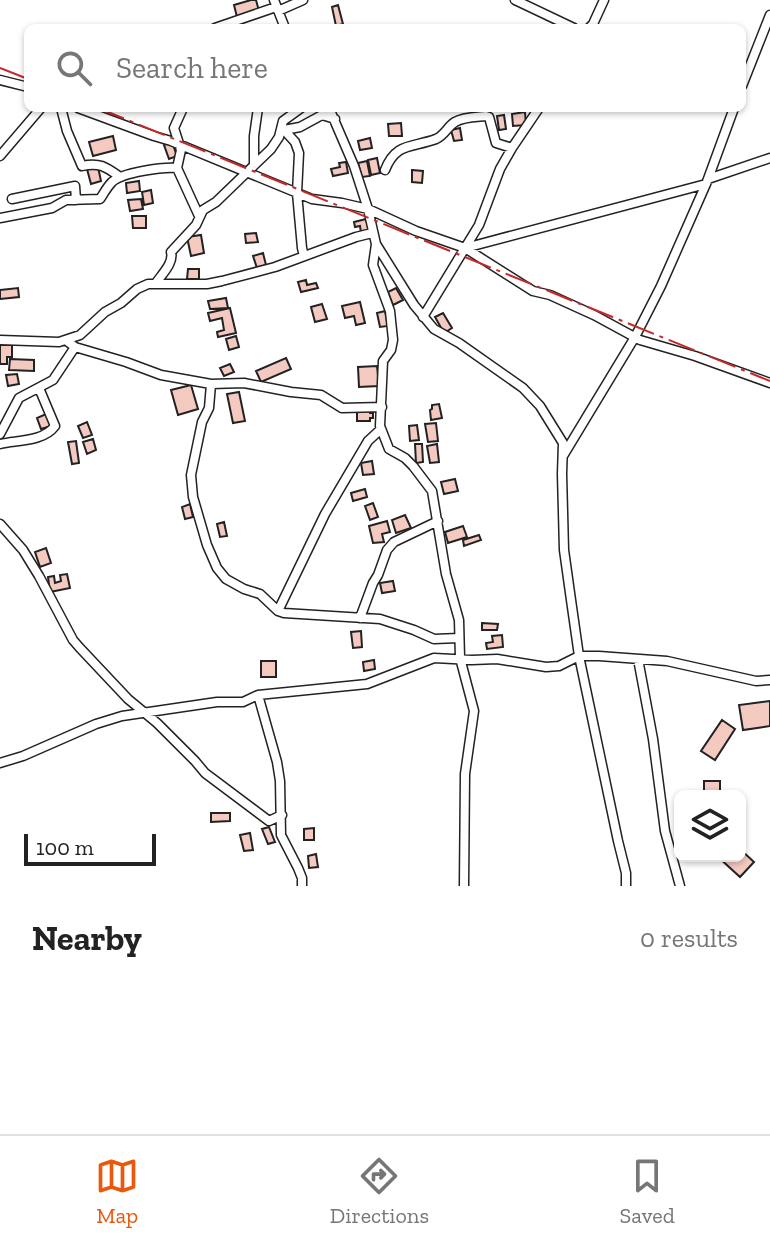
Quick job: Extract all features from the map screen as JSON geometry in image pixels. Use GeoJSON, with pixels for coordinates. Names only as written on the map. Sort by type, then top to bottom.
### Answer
{"type":"FeatureCollection","features":[{"type":"Feature","properties":{"kind":"street"},"geometry":{"type":"LineString","coordinates":[[226,24],[303,0]]}},
{"type":"Feature","properties":{"kind":"street"},"geometry":{"type":"LineString","coordinates":[[515,0],[566,24]]}},
{"type":"Feature","properties":{"kind":"street"},"geometry":{"type":"LineString","coordinates":[[593,24],[604,0]]}},
{"type":"Feature","properties":{"kind":"street"},"geometry":{"type":"LineString","coordinates":[[746,73],[770,15]]}},
{"type":"Feature","properties":{"kind":"street"},"geometry":{"type":"LineString","coordinates":[[0,80],[24,86]]}},
{"type":"Feature","properties":{"kind":"street"},"geometry":{"type":"LineString","coordinates":[[0,156],[38,112]]}},
{"type":"Feature","properties":{"kind":"street"},"geometry":{"type":"LineString","coordinates":[[62,112],[82,166],[95,163],[120,177]]}},
{"type":"Feature","properties":{"kind":"street"},"geometry":{"type":"LineString","coordinates":[[89,112],[312,199],[368,209],[416,231],[465,248],[533,291],[583,310],[645,342],[770,383]]}},
{"type":"Feature","properties":{"kind":"street"},"geometry":{"type":"LineString","coordinates":[[181,112],[174,128],[180,145],[177,168],[199,216]]}},
{"type":"Feature","properties":{"kind":"street"},"geometry":{"type":"LineString","coordinates":[[254,165],[257,112]]}},
{"type":"Feature","properties":{"kind":"street"},"geometry":{"type":"LineString","coordinates":[[156,283],[170,263],[171,252],[196,225],[203,210],[216,202],[271,149],[286,118],[295,112]]}},
{"type":"Feature","properties":{"kind":"street"},"geometry":{"type":"LineString","coordinates":[[331,112],[368,209],[376,244],[414,305],[434,329],[523,388],[540,406],[563,443],[564,550],[579,656],[623,857],[626,886]]}},
{"type":"Feature","properties":{"kind":"street"},"geometry":{"type":"LineString","coordinates":[[423,317],[479,225],[500,169],[536,112]]}},
{"type":"Feature","properties":{"kind":"street"},"geometry":{"type":"LineString","coordinates":[[563,457],[635,337],[661,286],[707,182],[733,112]]}},
{"type":"Feature","properties":{"kind":"street"},"geometry":{"type":"LineString","coordinates":[[282,130],[300,127],[322,115],[335,120]]}},
{"type":"Feature","properties":{"kind":"street"},"geometry":{"type":"LineString","coordinates":[[385,170],[390,157],[400,149],[439,138],[458,121],[486,116],[489,117],[496,143],[512,148]]}},
{"type":"Feature","properties":{"kind":"street"},"geometry":{"type":"LineString","coordinates":[[282,130],[295,142],[299,153],[297,193],[304,256]]}},
{"type":"Feature","properties":{"kind":"street"},"geometry":{"type":"LineString","coordinates":[[465,248],[707,182],[770,158]]}},
{"type":"Feature","properties":{"kind":"street"},"geometry":{"type":"LineString","coordinates":[[0,218],[52,208],[66,200],[100,199],[120,177],[164,167],[177,168]]}},
{"type":"Feature","properties":{"kind":"street"},"geometry":{"type":"LineString","coordinates":[[12,199],[75,186],[76,200]]}},
{"type":"Feature","properties":{"kind":"street"},"geometry":{"type":"LineString","coordinates":[[0,340],[67,341],[80,335],[105,312],[148,284],[207,284],[275,267],[372,233]]}},
{"type":"Feature","properties":{"kind":"street"},"geometry":{"type":"LineString","coordinates":[[376,244],[373,265],[390,311],[393,340],[391,350],[383,361],[381,429],[389,449],[405,458],[432,491],[446,574],[459,620],[460,658],[474,711],[465,774],[464,886]]}},
{"type":"Feature","properties":{"kind":"street"},"geometry":{"type":"LineString","coordinates":[[67,341],[75,347],[156,373],[211,384],[244,383],[321,395],[342,408],[382,407]]}},
{"type":"Feature","properties":{"kind":"street"},"geometry":{"type":"LineString","coordinates":[[0,434],[19,398],[53,380],[75,347]]}},
{"type":"Feature","properties":{"kind":"street"},"geometry":{"type":"LineString","coordinates":[[211,384],[209,408],[202,422],[191,475],[193,497],[207,545],[217,568],[226,579],[260,594],[278,611],[380,619],[434,639],[459,638]]}},
{"type":"Feature","properties":{"kind":"street"},"geometry":{"type":"LineString","coordinates":[[0,444],[21,442],[55,426],[39,388]]}},
{"type":"Feature","properties":{"kind":"street"},"geometry":{"type":"LineString","coordinates":[[278,611],[325,514],[368,441],[381,429]]}},
{"type":"Feature","properties":{"kind":"street"},"geometry":{"type":"LineString","coordinates":[[360,618],[387,550],[394,542],[438,521]]}},
{"type":"Feature","properties":{"kind":"street"},"geometry":{"type":"LineString","coordinates":[[0,524],[23,550],[73,640],[128,699],[205,773],[259,815],[269,821],[282,815]]}},
{"type":"Feature","properties":{"kind":"street"},"geometry":{"type":"LineString","coordinates":[[0,763],[122,716],[217,702],[243,702],[258,695],[367,684],[434,658],[497,659],[539,667],[554,667],[579,656],[638,659],[667,661],[756,681],[770,680]]}},
{"type":"Feature","properties":{"kind":"street"},"geometry":{"type":"LineString","coordinates":[[638,659],[653,739],[665,831],[680,886]]}},
{"type":"Feature","properties":{"kind":"street"},"geometry":{"type":"LineString","coordinates":[[258,695],[277,762],[281,835],[298,868],[302,886]]}},
{"type":"Feature","properties":{"kind":"building"},"geometry":{"type":"Polygon","coordinates":[[[256,0],[259,11],[237,17],[234,5],[256,0]]]}},
{"type":"Feature","properties":{"kind":"building"},"geometry":{"type":"Polygon","coordinates":[[[338,5],[343,24],[336,24],[332,7],[338,5]]]}},
{"type":"Feature","properties":{"kind":"building"},"geometry":{"type":"Polygon","coordinates":[[[525,112],[526,125],[513,126],[512,114],[525,112]]]}},
{"type":"Feature","properties":{"kind":"building"},"geometry":{"type":"Polygon","coordinates":[[[504,115],[506,129],[499,130],[497,116],[504,115]]]}},
{"type":"Feature","properties":{"kind":"building"},"geometry":{"type":"Polygon","coordinates":[[[401,123],[402,136],[389,136],[388,124],[401,123]]]}},
{"type":"Feature","properties":{"kind":"building"},"geometry":{"type":"Polygon","coordinates":[[[460,128],[462,140],[454,141],[451,130],[460,128]]]}},
{"type":"Feature","properties":{"kind":"building"},"geometry":{"type":"Polygon","coordinates":[[[113,136],[116,150],[93,156],[89,142],[113,136]]]}},
{"type":"Feature","properties":{"kind":"building"},"geometry":{"type":"Polygon","coordinates":[[[370,138],[372,148],[360,150],[358,141],[370,138]]]}},
{"type":"Feature","properties":{"kind":"building"},"geometry":{"type":"Polygon","coordinates":[[[172,142],[177,156],[169,159],[164,145],[172,142]]]}},
{"type":"Feature","properties":{"kind":"building"},"geometry":{"type":"Polygon","coordinates":[[[377,158],[380,173],[371,175],[368,160],[377,158]]]}},
{"type":"Feature","properties":{"kind":"building"},"geometry":{"type":"Polygon","coordinates":[[[367,161],[370,176],[362,177],[358,163],[367,161]]]}},
{"type":"Feature","properties":{"kind":"building"},"geometry":{"type":"Polygon","coordinates":[[[346,162],[348,173],[333,176],[331,169],[346,162]]]}},
{"type":"Feature","properties":{"kind":"building"},"geometry":{"type":"Polygon","coordinates":[[[98,167],[101,181],[91,184],[87,169],[98,167]]]}},
{"type":"Feature","properties":{"kind":"building"},"geometry":{"type":"Polygon","coordinates":[[[412,170],[423,171],[422,183],[412,182],[412,170]]]}},
{"type":"Feature","properties":{"kind":"building"},"geometry":{"type":"Polygon","coordinates":[[[139,181],[140,191],[127,193],[126,183],[139,181]]]}},
{"type":"Feature","properties":{"kind":"building"},"geometry":{"type":"Polygon","coordinates":[[[151,190],[153,203],[144,205],[142,192],[151,190]]]}},
{"type":"Feature","properties":{"kind":"building"},"geometry":{"type":"Polygon","coordinates":[[[141,199],[143,209],[130,211],[128,200],[141,199]]]}},
{"type":"Feature","properties":{"kind":"building"},"geometry":{"type":"Polygon","coordinates":[[[132,216],[146,216],[146,228],[133,228],[132,216]]]}},
{"type":"Feature","properties":{"kind":"building"},"geometry":{"type":"Polygon","coordinates":[[[366,219],[369,231],[361,233],[360,226],[355,227],[354,222],[366,219]]]}},
{"type":"Feature","properties":{"kind":"building"},"geometry":{"type":"Polygon","coordinates":[[[256,233],[258,242],[246,243],[245,234],[256,233]]]}},
{"type":"Feature","properties":{"kind":"building"},"geometry":{"type":"Polygon","coordinates":[[[201,235],[204,253],[191,256],[187,237],[201,235]]]}},
{"type":"Feature","properties":{"kind":"building"},"geometry":{"type":"Polygon","coordinates":[[[263,253],[266,265],[257,268],[253,256],[263,253]]]}},
{"type":"Feature","properties":{"kind":"building"},"geometry":{"type":"Polygon","coordinates":[[[188,269],[199,269],[199,279],[187,279],[188,269]]]}},
{"type":"Feature","properties":{"kind":"building"},"geometry":{"type":"Polygon","coordinates":[[[306,280],[307,285],[316,283],[318,288],[301,292],[298,282],[306,280]]]}},
{"type":"Feature","properties":{"kind":"building"},"geometry":{"type":"Polygon","coordinates":[[[18,288],[19,297],[0,299],[0,290],[18,288]]]}},
{"type":"Feature","properties":{"kind":"building"},"geometry":{"type":"Polygon","coordinates":[[[396,288],[403,300],[393,305],[388,292],[396,288]]]}},
{"type":"Feature","properties":{"kind":"building"},"geometry":{"type":"Polygon","coordinates":[[[226,298],[228,308],[210,309],[208,301],[226,298]]]}},
{"type":"Feature","properties":{"kind":"building"},"geometry":{"type":"Polygon","coordinates":[[[360,302],[365,323],[356,325],[354,316],[345,318],[342,306],[360,302]]]}},
{"type":"Feature","properties":{"kind":"building"},"geometry":{"type":"Polygon","coordinates":[[[322,304],[327,319],[315,322],[311,307],[322,304]]]}},
{"type":"Feature","properties":{"kind":"building"},"geometry":{"type":"Polygon","coordinates":[[[230,308],[236,333],[218,337],[217,332],[224,330],[222,318],[210,321],[208,313],[230,308]]]}},
{"type":"Feature","properties":{"kind":"building"},"geometry":{"type":"Polygon","coordinates":[[[385,311],[388,326],[380,327],[377,313],[385,311]]]}},
{"type":"Feature","properties":{"kind":"building"},"geometry":{"type":"Polygon","coordinates":[[[443,313],[452,328],[444,333],[435,317],[443,313]]]}},
{"type":"Feature","properties":{"kind":"building"},"geometry":{"type":"Polygon","coordinates":[[[236,336],[239,347],[229,350],[226,339],[236,336]]]}},
{"type":"Feature","properties":{"kind":"building"},"geometry":{"type":"Polygon","coordinates":[[[0,345],[12,345],[12,357],[7,357],[7,364],[0,364],[0,345]]]}},
{"type":"Feature","properties":{"kind":"building"},"geometry":{"type":"Polygon","coordinates":[[[286,358],[291,369],[261,382],[256,371],[286,358]]]}},
{"type":"Feature","properties":{"kind":"building"},"geometry":{"type":"Polygon","coordinates":[[[10,359],[34,360],[34,371],[9,370],[10,359]]]}},
{"type":"Feature","properties":{"kind":"building"},"geometry":{"type":"Polygon","coordinates":[[[230,364],[234,372],[224,376],[220,368],[230,364]]]}},
{"type":"Feature","properties":{"kind":"building"},"geometry":{"type":"Polygon","coordinates":[[[377,366],[379,386],[359,387],[358,367],[377,366]]]}},
{"type":"Feature","properties":{"kind":"building"},"geometry":{"type":"Polygon","coordinates":[[[17,374],[19,384],[8,386],[6,375],[17,374]]]}},
{"type":"Feature","properties":{"kind":"building"},"geometry":{"type":"Polygon","coordinates":[[[191,385],[198,409],[178,415],[171,390],[191,385]]]}},
{"type":"Feature","properties":{"kind":"building"},"geometry":{"type":"Polygon","coordinates":[[[239,392],[245,421],[233,423],[227,394],[239,392]]]}},
{"type":"Feature","properties":{"kind":"building"},"geometry":{"type":"Polygon","coordinates":[[[439,404],[442,418],[431,420],[432,405],[439,404]]]}},
{"type":"Feature","properties":{"kind":"building"},"geometry":{"type":"Polygon","coordinates":[[[370,410],[373,418],[370,421],[357,421],[357,411],[370,410]]]}},
{"type":"Feature","properties":{"kind":"building"},"geometry":{"type":"Polygon","coordinates":[[[46,414],[51,426],[41,429],[37,418],[46,414]]]}},
{"type":"Feature","properties":{"kind":"building"},"geometry":{"type":"Polygon","coordinates":[[[87,422],[92,435],[83,438],[78,426],[87,422]]]}},
{"type":"Feature","properties":{"kind":"building"},"geometry":{"type":"Polygon","coordinates":[[[436,423],[438,441],[428,442],[425,424],[436,423]]]}},
{"type":"Feature","properties":{"kind":"building"},"geometry":{"type":"Polygon","coordinates":[[[417,425],[419,440],[410,441],[409,426],[417,425]]]}},
{"type":"Feature","properties":{"kind":"building"},"geometry":{"type":"Polygon","coordinates":[[[93,439],[96,450],[87,454],[83,442],[93,439]]]}},
{"type":"Feature","properties":{"kind":"building"},"geometry":{"type":"Polygon","coordinates":[[[76,441],[79,463],[72,464],[68,442],[76,441]]]}},
{"type":"Feature","properties":{"kind":"building"},"geometry":{"type":"Polygon","coordinates":[[[415,444],[422,444],[423,462],[416,463],[415,444]]]}},
{"type":"Feature","properties":{"kind":"building"},"geometry":{"type":"Polygon","coordinates":[[[437,444],[439,462],[430,463],[427,446],[437,444]]]}},
{"type":"Feature","properties":{"kind":"building"},"geometry":{"type":"Polygon","coordinates":[[[372,461],[374,474],[363,475],[361,463],[372,461]]]}},
{"type":"Feature","properties":{"kind":"building"},"geometry":{"type":"Polygon","coordinates":[[[455,479],[458,491],[444,494],[441,482],[455,479]]]}},
{"type":"Feature","properties":{"kind":"building"},"geometry":{"type":"Polygon","coordinates":[[[365,489],[367,497],[353,501],[351,493],[365,489]]]}},
{"type":"Feature","properties":{"kind":"building"},"geometry":{"type":"Polygon","coordinates":[[[373,503],[378,517],[370,520],[365,506],[373,503]]]}},
{"type":"Feature","properties":{"kind":"building"},"geometry":{"type":"Polygon","coordinates":[[[190,504],[193,517],[185,519],[182,507],[190,504]]]}},
{"type":"Feature","properties":{"kind":"building"},"geometry":{"type":"Polygon","coordinates":[[[405,515],[411,528],[396,533],[392,520],[405,515]]]}},
{"type":"Feature","properties":{"kind":"building"},"geometry":{"type":"Polygon","coordinates":[[[387,521],[390,532],[382,534],[384,542],[373,543],[369,526],[387,521]]]}},
{"type":"Feature","properties":{"kind":"building"},"geometry":{"type":"Polygon","coordinates":[[[224,522],[227,536],[220,537],[217,524],[224,522]]]}},
{"type":"Feature","properties":{"kind":"building"},"geometry":{"type":"Polygon","coordinates":[[[463,526],[467,537],[448,543],[445,532],[463,526]]]}},
{"type":"Feature","properties":{"kind":"building"},"geometry":{"type":"Polygon","coordinates":[[[479,535],[481,540],[464,546],[463,540],[479,535]]]}},
{"type":"Feature","properties":{"kind":"building"},"geometry":{"type":"Polygon","coordinates":[[[46,548],[51,563],[40,567],[35,552],[46,548]]]}},
{"type":"Feature","properties":{"kind":"building"},"geometry":{"type":"Polygon","coordinates":[[[67,574],[70,588],[50,592],[48,577],[54,576],[55,583],[61,581],[60,575],[67,574]]]}},
{"type":"Feature","properties":{"kind":"building"},"geometry":{"type":"Polygon","coordinates":[[[393,581],[395,591],[382,593],[380,583],[393,581]]]}},
{"type":"Feature","properties":{"kind":"building"},"geometry":{"type":"Polygon","coordinates":[[[482,623],[498,624],[497,630],[482,630],[482,623]]]}},
{"type":"Feature","properties":{"kind":"building"},"geometry":{"type":"Polygon","coordinates":[[[361,631],[362,647],[353,648],[351,632],[361,631]]]}},
{"type":"Feature","properties":{"kind":"building"},"geometry":{"type":"Polygon","coordinates":[[[502,635],[503,647],[487,649],[486,643],[493,642],[492,636],[502,635]]]}},
{"type":"Feature","properties":{"kind":"building"},"geometry":{"type":"Polygon","coordinates":[[[374,660],[375,669],[364,671],[363,662],[374,660]]]}},
{"type":"Feature","properties":{"kind":"building"},"geometry":{"type":"Polygon","coordinates":[[[261,661],[276,661],[276,677],[261,677],[261,661]]]}},
{"type":"Feature","properties":{"kind":"building"},"geometry":{"type":"Polygon","coordinates":[[[770,701],[770,726],[743,730],[739,705],[770,701]]]}},
{"type":"Feature","properties":{"kind":"building"},"geometry":{"type":"Polygon","coordinates":[[[722,720],[735,729],[715,760],[701,751],[722,720]]]}},
{"type":"Feature","properties":{"kind":"building"},"geometry":{"type":"Polygon","coordinates":[[[704,781],[720,781],[720,790],[704,790],[704,781]]]}},
{"type":"Feature","properties":{"kind":"building"},"geometry":{"type":"Polygon","coordinates":[[[211,813],[230,813],[230,821],[211,822],[211,813]]]}},
{"type":"Feature","properties":{"kind":"building"},"geometry":{"type":"Polygon","coordinates":[[[269,827],[275,842],[268,844],[262,829],[269,827]]]}},
{"type":"Feature","properties":{"kind":"building"},"geometry":{"type":"Polygon","coordinates":[[[314,828],[314,840],[304,840],[304,829],[314,828]]]}},
{"type":"Feature","properties":{"kind":"building"},"geometry":{"type":"Polygon","coordinates":[[[250,833],[253,850],[244,851],[240,835],[250,833]]]}},
{"type":"Feature","properties":{"kind":"building"},"geometry":{"type":"Polygon","coordinates":[[[316,854],[318,867],[309,868],[308,856],[316,854]]]}},
{"type":"Feature","properties":{"kind":"building"},"geometry":{"type":"Polygon","coordinates":[[[746,855],[754,862],[740,877],[724,862],[746,862],[746,855]]]}},
{"type":"Feature","properties":{"kind":"power"},"geometry":{"type":"LineString","coordinates":[[0,68],[24,77]]}},
{"type":"Feature","properties":{"kind":"power"},"geometry":{"type":"LineString","coordinates":[[108,112],[770,381]]}}]}
